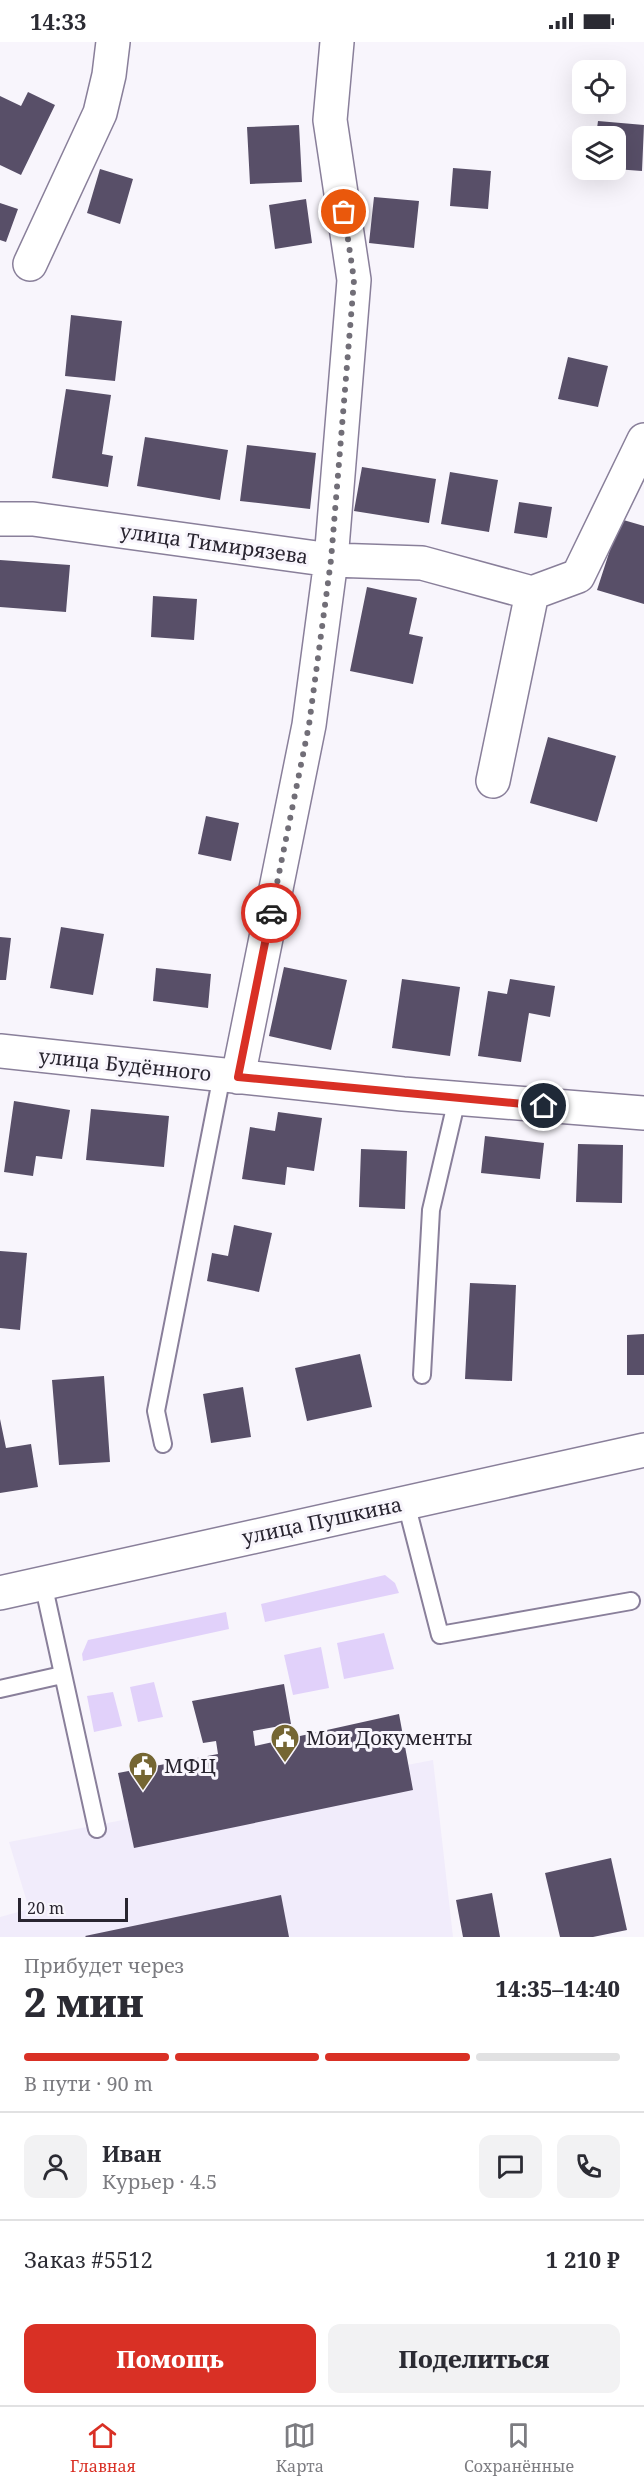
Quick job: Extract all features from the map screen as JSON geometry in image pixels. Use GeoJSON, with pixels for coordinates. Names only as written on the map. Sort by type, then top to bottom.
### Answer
{"type":"FeatureCollection","features":[{"type":"Feature","properties":{"kind":"street"},"geometry":{"type":"LineString","coordinates":[[30,264],[100,113],[110,75],[113,42]]}},
{"type":"Feature","properties":{"kind":"street"},"geometry":{"type":"LineString","coordinates":[[230,1076],[309,725],[331,560],[354,280],[330,120],[337,42]]}},
{"type":"Feature","properties":{"kind":"street"},"geometry":{"type":"LineString","coordinates":[[493,782],[532,593],[578,576],[644,440]]}},
{"type":"Feature","properties":{"kind":"street","name":"улица Тимирязева"},"geometry":{"type":"LineString","coordinates":[[0,519],[33,519],[331,560],[422,562],[532,593]]}},
{"type":"Feature","properties":{"kind":"street","name":"улица Будённого"},"geometry":{"type":"LineString","coordinates":[[0,1051],[457,1099],[644,1113]]}},
{"type":"Feature","properties":{"kind":"street","name":"улица Пушкина"},"geometry":{"type":"LineString","coordinates":[[0,1593],[644,1450]]}},
{"type":"Feature","properties":{"kind":"lane"},"geometry":{"type":"LineString","coordinates":[[163,1444],[156,1411],[230,1076]]}},
{"type":"Feature","properties":{"kind":"lane"},"geometry":{"type":"LineString","coordinates":[[422,1375],[431,1210],[457,1099]]}},
{"type":"Feature","properties":{"kind":"lane"},"geometry":{"type":"LineString","coordinates":[[406,1503],[440,1635],[631,1601]]}},
{"type":"Feature","properties":{"kind":"lane"},"geometry":{"type":"LineString","coordinates":[[43,1583],[97,1830]]}},
{"type":"Feature","properties":{"kind":"lane"},"geometry":{"type":"LineString","coordinates":[[0,1689],[62,1675]]}},
{"type":"Feature","properties":{"kind":"shaded area"},"geometry":{"type":"Polygon","coordinates":[[[385,1575],[395,1583],[399,1593],[265,1622],[261,1604],[385,1575]]]}},
{"type":"Feature","properties":{"kind":"shaded area"},"geometry":{"type":"Polygon","coordinates":[[[226,1612],[229,1629],[83,1661],[82,1654],[88,1640],[226,1612]]]}},
{"type":"Feature","properties":{"kind":"shaded area"},"geometry":{"type":"Polygon","coordinates":[[[384,1633],[394,1669],[344,1679],[337,1643],[384,1633]]]}},
{"type":"Feature","properties":{"kind":"shaded area"},"geometry":{"type":"Polygon","coordinates":[[[321,1647],[329,1688],[293,1695],[284,1655],[321,1647]]]}},
{"type":"Feature","properties":{"kind":"shaded area"},"geometry":{"type":"Polygon","coordinates":[[[154,1682],[163,1717],[138,1722],[130,1687],[154,1682]]]}},
{"type":"Feature","properties":{"kind":"shaded area"},"geometry":{"type":"Polygon","coordinates":[[[113,1692],[122,1726],[94,1732],[87,1696],[113,1692]]]}},
{"type":"Feature","properties":{"kind":"shaded area"},"geometry":{"type":"Polygon","coordinates":[[[433,1760],[453,1937],[0,1937],[0,1917],[29,1909],[9,1842],[433,1760]]]}},
{"type":"Feature","properties":{"kind":"building"},"geometry":{"type":"Polygon","coordinates":[[[28,92],[55,105],[21,175],[0,165],[0,96],[21,106],[28,92]]]}},
{"type":"Feature","properties":{"kind":"building"},"geometry":{"type":"Polygon","coordinates":[[[598,121],[644,125],[642,171],[626,170],[626,126],[597,126],[598,121]]]}},
{"type":"Feature","properties":{"kind":"building"},"geometry":{"type":"Polygon","coordinates":[[[299,125],[302,182],[250,184],[247,127],[299,125]]]}},
{"type":"Feature","properties":{"kind":"building"},"geometry":{"type":"Polygon","coordinates":[[[453,168],[491,171],[488,209],[450,206],[453,168]]]}},
{"type":"Feature","properties":{"kind":"building"},"geometry":{"type":"Polygon","coordinates":[[[100,169],[133,179],[120,224],[87,213],[100,169]]]}},
{"type":"Feature","properties":{"kind":"building"},"geometry":{"type":"Polygon","coordinates":[[[374,197],[419,201],[414,248],[369,243],[374,197]]]}},
{"type":"Feature","properties":{"kind":"building"},"geometry":{"type":"Polygon","coordinates":[[[306,199],[312,243],[275,249],[269,205],[306,199]]]}},
{"type":"Feature","properties":{"kind":"building"},"geometry":{"type":"Polygon","coordinates":[[[0,203],[18,209],[6,242],[0,240],[0,203]]]}},
{"type":"Feature","properties":{"kind":"building"},"geometry":{"type":"Polygon","coordinates":[[[71,315],[122,321],[115,381],[65,376],[71,315]]]}},
{"type":"Feature","properties":{"kind":"building"},"geometry":{"type":"Polygon","coordinates":[[[568,357],[608,366],[598,407],[558,399],[568,357]]]}},
{"type":"Feature","properties":{"kind":"building"},"geometry":{"type":"Polygon","coordinates":[[[66,389],[111,395],[102,454],[113,456],[108,487],[52,478],[66,389]]]}},
{"type":"Feature","properties":{"kind":"building"},"geometry":{"type":"Polygon","coordinates":[[[145,437],[228,450],[220,500],[137,486],[145,437]]]}},
{"type":"Feature","properties":{"kind":"building"},"geometry":{"type":"Polygon","coordinates":[[[247,445],[316,453],[310,509],[240,501],[247,445]]]}},
{"type":"Feature","properties":{"kind":"building"},"geometry":{"type":"Polygon","coordinates":[[[362,467],[436,479],[429,523],[354,511],[362,467]]]}},
{"type":"Feature","properties":{"kind":"building"},"geometry":{"type":"Polygon","coordinates":[[[450,472],[498,480],[489,532],[441,524],[450,472]]]}},
{"type":"Feature","properties":{"kind":"building"},"geometry":{"type":"Polygon","coordinates":[[[519,502],[552,507],[547,538],[514,533],[519,502]]]}},
{"type":"Feature","properties":{"kind":"building"},"geometry":{"type":"Polygon","coordinates":[[[620,519],[644,526],[644,604],[597,590],[620,519]]]}},
{"type":"Feature","properties":{"kind":"building"},"geometry":{"type":"Polygon","coordinates":[[[0,560],[70,565],[66,612],[0,607],[0,560]]]}},
{"type":"Feature","properties":{"kind":"building"},"geometry":{"type":"Polygon","coordinates":[[[367,587],[417,598],[409,634],[423,637],[413,684],[350,671],[367,587]]]}},
{"type":"Feature","properties":{"kind":"building"},"geometry":{"type":"Polygon","coordinates":[[[153,596],[197,599],[194,640],[151,637],[153,596]]]}},
{"type":"Feature","properties":{"kind":"building"},"geometry":{"type":"Polygon","coordinates":[[[548,737],[616,756],[597,822],[530,803],[548,737]]]}},
{"type":"Feature","properties":{"kind":"building"},"geometry":{"type":"Polygon","coordinates":[[[206,816],[239,823],[231,861],[198,854],[206,816]]]}},
{"type":"Feature","properties":{"kind":"building"},"geometry":{"type":"Polygon","coordinates":[[[61,927],[104,934],[93,995],[50,988],[61,927]]]}},
{"type":"Feature","properties":{"kind":"building"},"geometry":{"type":"Polygon","coordinates":[[[0,937],[11,938],[6,980],[0,980],[0,937]]]}},
{"type":"Feature","properties":{"kind":"building"},"geometry":{"type":"Polygon","coordinates":[[[284,967],[347,980],[331,1050],[269,1036],[284,967]]]}},
{"type":"Feature","properties":{"kind":"building"},"geometry":{"type":"Polygon","coordinates":[[[156,968],[211,974],[208,1008],[153,1001],[156,968]]]}},
{"type":"Feature","properties":{"kind":"building"},"geometry":{"type":"Polygon","coordinates":[[[402,979],[460,987],[450,1056],[392,1048],[402,979]]]}},
{"type":"Feature","properties":{"kind":"building"},"geometry":{"type":"Polygon","coordinates":[[[510,979],[555,986],[550,1017],[529,1013],[521,1062],[478,1056],[488,991],[507,994],[510,979]]]}},
{"type":"Feature","properties":{"kind":"building"},"geometry":{"type":"Polygon","coordinates":[[[14,1101],[70,1110],[62,1159],[36,1156],[33,1176],[4,1172],[14,1101]]]}},
{"type":"Feature","properties":{"kind":"building"},"geometry":{"type":"Polygon","coordinates":[[[91,1109],[169,1116],[164,1167],[86,1160],[91,1109]]]}},
{"type":"Feature","properties":{"kind":"building"},"geometry":{"type":"Polygon","coordinates":[[[278,1112],[322,1118],[314,1171],[287,1167],[285,1185],[242,1179],[250,1127],[275,1131],[278,1112]]]}},
{"type":"Feature","properties":{"kind":"building"},"geometry":{"type":"Polygon","coordinates":[[[485,1136],[544,1143],[540,1179],[481,1173],[485,1136]]]}},
{"type":"Feature","properties":{"kind":"building"},"geometry":{"type":"Polygon","coordinates":[[[578,1144],[623,1145],[622,1203],[576,1202],[578,1144]]]}},
{"type":"Feature","properties":{"kind":"building"},"geometry":{"type":"Polygon","coordinates":[[[361,1149],[407,1151],[405,1209],[359,1207],[361,1149]]]}},
{"type":"Feature","properties":{"kind":"building"},"geometry":{"type":"Polygon","coordinates":[[[234,1225],[272,1233],[259,1292],[207,1281],[212,1253],[228,1256],[234,1225]]]}},
{"type":"Feature","properties":{"kind":"building"},"geometry":{"type":"Polygon","coordinates":[[[0,1251],[27,1253],[20,1330],[0,1328],[0,1251]]]}},
{"type":"Feature","properties":{"kind":"building"},"geometry":{"type":"Polygon","coordinates":[[[470,1283],[516,1285],[512,1381],[465,1379],[470,1283]]]}},
{"type":"Feature","properties":{"kind":"building"},"geometry":{"type":"Polygon","coordinates":[[[644,1334],[644,1375],[627,1375],[627,1335],[644,1334]]]}},
{"type":"Feature","properties":{"kind":"building"},"geometry":{"type":"Polygon","coordinates":[[[360,1354],[372,1407],[307,1421],[295,1368],[360,1354]]]}},
{"type":"Feature","properties":{"kind":"building"},"geometry":{"type":"Polygon","coordinates":[[[104,1376],[110,1462],[59,1465],[52,1380],[104,1376]]]}},
{"type":"Feature","properties":{"kind":"building"},"geometry":{"type":"Polygon","coordinates":[[[243,1387],[251,1437],[211,1443],[203,1394],[243,1387]]]}},
{"type":"Feature","properties":{"kind":"building"},"geometry":{"type":"Polygon","coordinates":[[[0,1419],[6,1448],[31,1444],[38,1487],[0,1493],[0,1419]]]}},
{"type":"Feature","properties":{"kind":"building","name":"Мои Документы"},"geometry":{"type":"Polygon","coordinates":[[[284,1684],[291,1724],[253,1731],[255,1746],[399,1714],[413,1790],[134,1848],[118,1773],[218,1754],[216,1741],[203,1743],[192,1701],[284,1684]]]}},
{"type":"Feature","properties":{"kind":"building"},"geometry":{"type":"Polygon","coordinates":[[[611,1858],[627,1930],[593,1937],[560,1937],[545,1873],[611,1858]]]}},
{"type":"Feature","properties":{"kind":"building"},"geometry":{"type":"Polygon","coordinates":[[[492,1893],[500,1937],[463,1937],[456,1900],[492,1893]]]}},
{"type":"Feature","properties":{"kind":"building"},"geometry":{"type":"Polygon","coordinates":[[[281,1895],[289,1937],[85,1936],[281,1895]]]}},
{"type":"Feature","properties":{"kind":"way so far"},"geometry":{"type":"LineString","coordinates":[[271,913],[309,725],[331,560],[354,280],[344,212]]}},
{"type":"Feature","properties":{"kind":"place","name":"Мои Документы"},"geometry":{"type":"Point","coordinates":[285,1764]}},
{"type":"Feature","properties":{"kind":"place","name":"МФЦ"},"geometry":{"type":"Point","coordinates":[143,1792]}},
{"type":"Feature","properties":{"kind":"route"},"geometry":{"type":"LineString","coordinates":[[271,913],[238,1077],[544,1106]]}}]}
